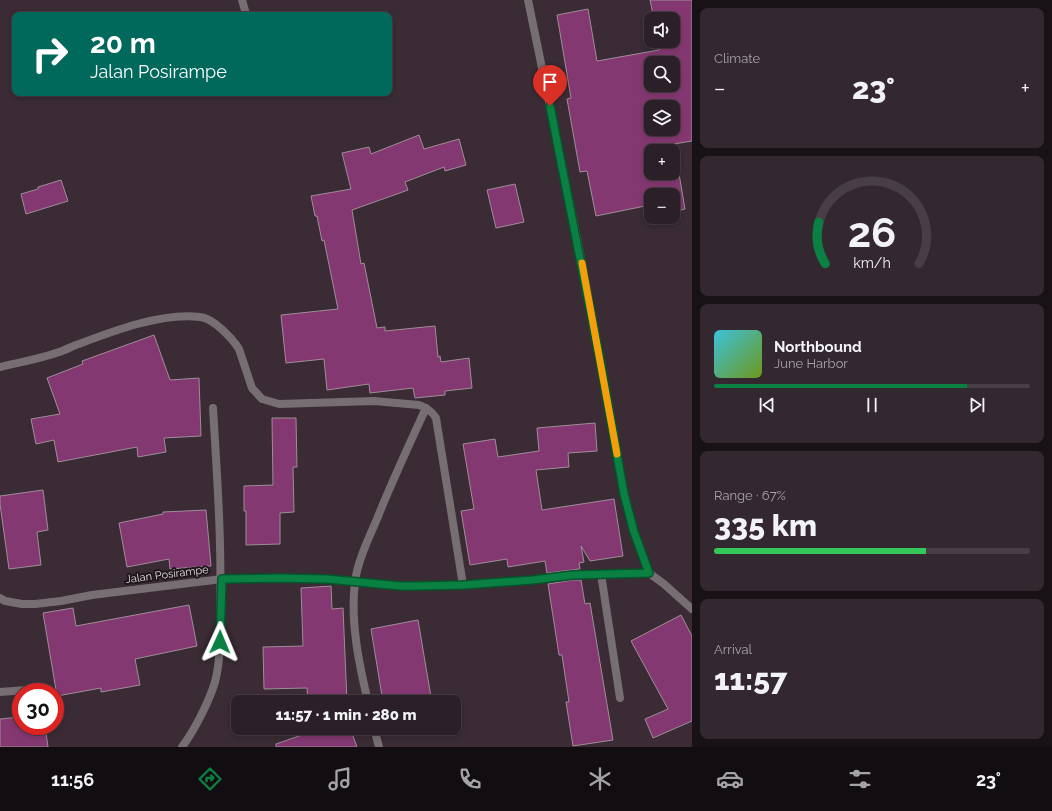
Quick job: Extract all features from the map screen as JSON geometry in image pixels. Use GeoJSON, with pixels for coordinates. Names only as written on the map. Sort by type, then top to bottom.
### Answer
{"type":"FeatureCollection","features":[{"type":"Feature","properties":{"kind":"street"},"geometry":{"type":"LineString","coordinates":[[242,0],[245,12]]}},
{"type":"Feature","properties":{"kind":"street"},"geometry":{"type":"LineString","coordinates":[[528,0],[578,243],[624,494],[634,532],[649,573],[692,609]]}},
{"type":"Feature","properties":{"kind":"street"},"geometry":{"type":"LineString","coordinates":[[0,367],[59,352],[110,333],[154,320],[184,316],[202,317],[224,331],[239,349],[252,388],[262,399],[279,404],[374,401],[420,405],[432,412],[436,418],[463,585]]}},
{"type":"Feature","properties":{"kind":"street"},"geometry":{"type":"LineString","coordinates":[[182,747],[189,738],[215,682],[220,654],[222,579],[213,408]]}},
{"type":"Feature","properties":{"kind":"street"},"geometry":{"type":"LineString","coordinates":[[366,695],[358,660],[354,606],[355,581],[372,530],[396,472],[426,408]]}},
{"type":"Feature","properties":{"kind":"street","name":"Jalan Posirampe"},"geometry":{"type":"LineString","coordinates":[[0,598],[22,604],[35,604],[115,592],[222,579],[279,578],[355,581],[401,586],[463,585],[532,580],[573,575],[649,573]]}},
{"type":"Feature","properties":{"kind":"street"},"geometry":{"type":"LineString","coordinates":[[601,574],[620,698]]}},
{"type":"Feature","properties":{"kind":"street"},"geometry":{"type":"LineString","coordinates":[[0,692],[12,691]]}},
{"type":"Feature","properties":{"kind":"street"},"geometry":{"type":"LineString","coordinates":[[376,735],[379,747]]}},
{"type":"Feature","properties":{"kind":"building"},"geometry":{"type":"Polygon","coordinates":[[[650,0],[692,0],[692,141],[674,144],[644,144],[644,180],[680,179],[685,209],[680,210],[680,188],[644,188],[644,206],[596,216],[587,171],[580,172],[567,99],[571,98],[557,15],[588,9],[597,61],[659,50],[659,48],[680,48],[680,12],[653,12],[650,0]]]}},
{"type":"Feature","properties":{"kind":"building"},"geometry":{"type":"Polygon","coordinates":[[[419,135],[424,149],[459,139],[466,165],[445,171],[444,167],[405,182],[408,190],[352,210],[361,264],[364,263],[377,328],[385,327],[385,331],[435,326],[438,357],[440,356],[441,362],[469,358],[472,388],[445,391],[445,395],[415,398],[413,388],[370,393],[369,384],[327,390],[324,359],[286,363],[281,315],[338,309],[324,240],[322,241],[311,196],[351,189],[342,153],[369,147],[371,154],[419,135]]]}},
{"type":"Feature","properties":{"kind":"building"},"geometry":{"type":"Polygon","coordinates":[[[61,180],[68,201],[26,214],[21,194],[61,180]]]}},
{"type":"Feature","properties":{"kind":"building"},"geometry":{"type":"Polygon","coordinates":[[[515,184],[524,222],[496,228],[487,190],[515,184]]]}},
{"type":"Feature","properties":{"kind":"building"},"geometry":{"type":"Polygon","coordinates":[[[154,335],[170,380],[199,378],[201,436],[164,438],[166,452],[138,457],[137,447],[58,462],[54,440],[36,444],[31,419],[60,414],[47,378],[83,364],[82,361],[154,335]]]}},
{"type":"Feature","properties":{"kind":"building"},"geometry":{"type":"Polygon","coordinates":[[[272,418],[296,418],[297,467],[293,467],[294,512],[280,513],[280,544],[246,545],[244,486],[273,485],[272,418]]]}},
{"type":"Feature","properties":{"kind":"building"},"geometry":{"type":"Polygon","coordinates":[[[595,423],[597,451],[568,453],[569,467],[536,470],[542,510],[614,499],[623,556],[590,561],[581,546],[584,562],[579,563],[580,569],[547,573],[545,561],[508,567],[507,559],[470,565],[461,511],[474,509],[463,444],[495,439],[498,457],[539,451],[537,428],[595,423]]]}},
{"type":"Feature","properties":{"kind":"building"},"geometry":{"type":"Polygon","coordinates":[[[43,490],[48,530],[37,532],[41,565],[9,569],[0,496],[43,490]]]}},
{"type":"Feature","properties":{"kind":"building"},"geometry":{"type":"Polygon","coordinates":[[[206,510],[211,566],[170,569],[169,559],[127,567],[119,523],[163,514],[163,512],[206,510]]]}},
{"type":"Feature","properties":{"kind":"building"},"geometry":{"type":"Polygon","coordinates":[[[581,580],[585,604],[590,603],[613,740],[573,746],[566,702],[569,702],[562,655],[559,655],[548,584],[581,580]]]}},
{"type":"Feature","properties":{"kind":"building"},"geometry":{"type":"Polygon","coordinates":[[[331,586],[332,609],[343,608],[347,695],[308,695],[307,688],[264,689],[263,647],[303,646],[301,588],[331,586]]]}},
{"type":"Feature","properties":{"kind":"building"},"geometry":{"type":"Polygon","coordinates":[[[189,605],[197,646],[135,659],[140,685],[101,692],[101,688],[64,695],[64,683],[55,683],[43,613],[73,608],[76,626],[189,605]]]}},
{"type":"Feature","properties":{"kind":"building"},"geometry":{"type":"Polygon","coordinates":[[[681,615],[692,636],[692,721],[653,738],[645,719],[668,709],[631,641],[681,615]]]}},
{"type":"Feature","properties":{"kind":"building"},"geometry":{"type":"Polygon","coordinates":[[[418,620],[431,695],[382,695],[371,629],[418,620]]]}},
{"type":"Feature","properties":{"kind":"building"},"geometry":{"type":"Polygon","coordinates":[[[12,718],[12,735],[46,735],[48,747],[0,747],[0,719],[12,718]]]}},
{"type":"Feature","properties":{"kind":"building"},"geometry":{"type":"Polygon","coordinates":[[[302,735],[353,735],[357,747],[276,747],[276,744],[302,735]]]}},
{"type":"Feature","properties":{"kind":"slow traffic"},"geometry":{"type":"LineString","coordinates":[[582,263],[617,454]]}},
{"type":"Feature","properties":{"kind":"route"},"geometry":{"type":"LineString","coordinates":[[220,642],[222,579],[327,579],[401,586],[417,586],[463,585],[532,580],[573,575],[649,573],[634,532],[624,494],[578,243],[550,106]]}}]}
